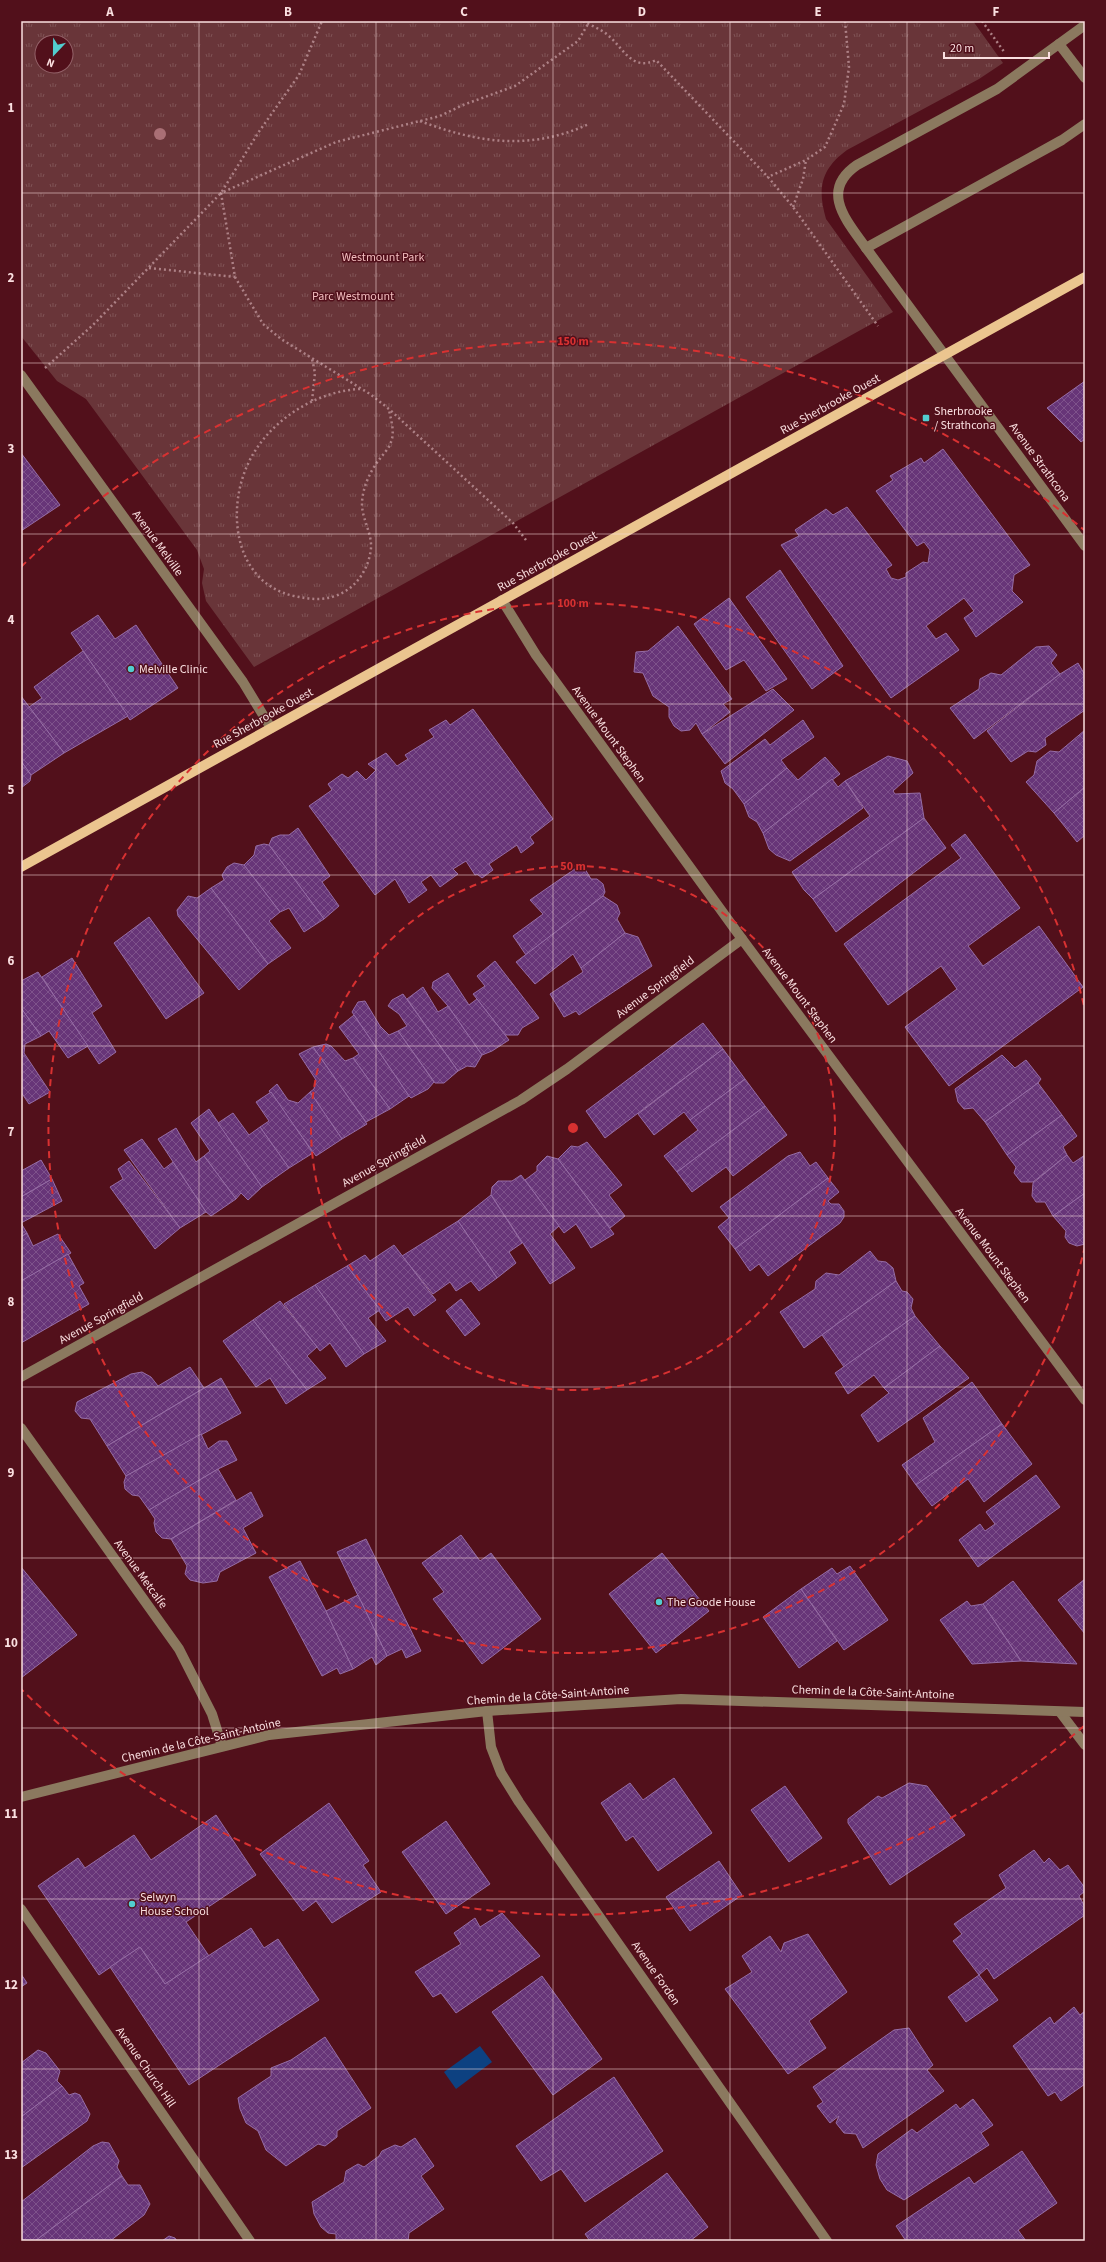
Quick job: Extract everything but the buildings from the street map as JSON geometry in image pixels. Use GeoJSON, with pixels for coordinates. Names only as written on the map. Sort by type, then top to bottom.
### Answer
{"type":"FeatureCollection","features":[{"type":"Feature","properties":{"kind":"main road","name":"Rue Sherbrooke Ouest"},"geometry":{"type":"LineString","coordinates":[[21,867],[1085,277]]}},
{"type":"Feature","properties":{"kind":"street","name":"Avenue Strathcona"},"geometry":{"type":"LineString","coordinates":[[1085,25],[997,89],[850,170],[840,184],[838,201],[845,219],[1085,546]]}},
{"type":"Feature","properties":{"kind":"street"},"geometry":{"type":"LineString","coordinates":[[1059,44],[1085,78]]}},
{"type":"Feature","properties":{"kind":"street"},"geometry":{"type":"LineString","coordinates":[[866,248],[1062,140],[1085,124]]}},
{"type":"Feature","properties":{"kind":"street","name":"Avenue Melville"},"geometry":{"type":"LineString","coordinates":[[21,375],[24,386],[243,682],[271,728]]}},
{"type":"Feature","properties":{"kind":"street","name":"Avenue Mount Stephen"},"geometry":{"type":"LineString","coordinates":[[502,600],[536,655],[742,939],[1085,1400]]}},
{"type":"Feature","properties":{"kind":"street","name":"Avenue Springfield"},"geometry":{"type":"LineString","coordinates":[[21,1377],[521,1100],[567,1070],[742,939]]}},
{"type":"Feature","properties":{"kind":"street","name":"Avenue Metcalfe"},"geometry":{"type":"LineString","coordinates":[[21,1428],[179,1649],[212,1714],[222,1746]]}},
{"type":"Feature","properties":{"kind":"street","name":"Chemin de la Côte-Saint-Antoine"},"geometry":{"type":"LineString","coordinates":[[21,1797],[269,1735],[487,1711],[681,1699],[1085,1712]]}},
{"type":"Feature","properties":{"kind":"street","name":"Avenue Forden"},"geometry":{"type":"LineString","coordinates":[[487,1711],[491,1746],[501,1773],[519,1802],[826,2241]]}},
{"type":"Feature","properties":{"kind":"street"},"geometry":{"type":"LineString","coordinates":[[1060,1712],[1085,1745]]}},
{"type":"Feature","properties":{"kind":"street","name":"Avenue Church Hill"},"geometry":{"type":"LineString","coordinates":[[21,1908],[250,2241]]}},
{"type":"Feature","properties":{"kind":"path"},"geometry":{"type":"LineString","coordinates":[[42,371],[93,325],[221,193],[258,133],[299,75],[322,21]]}},
{"type":"Feature","properties":{"kind":"path"},"geometry":{"type":"LineString","coordinates":[[583,21],[609,36],[630,58],[639,63],[648,64],[656,60],[768,177],[793,207],[878,326]]}},
{"type":"Feature","properties":{"kind":"path"},"geometry":{"type":"LineString","coordinates":[[768,177],[806,160],[825,147],[844,104],[849,67],[845,21]]}},
{"type":"Feature","properties":{"kind":"path"},"geometry":{"type":"LineString","coordinates":[[982,21],[1002,48]]}},
{"type":"Feature","properties":{"kind":"path"},"geometry":{"type":"LineString","coordinates":[[221,193],[336,142],[440,116],[463,105],[515,86],[578,41],[588,24]]}},
{"type":"Feature","properties":{"kind":"path"},"geometry":{"type":"LineString","coordinates":[[419,121],[466,137],[512,141],[541,139],[566,134],[589,124]]}},
{"type":"Feature","properties":{"kind":"path"},"geometry":{"type":"LineString","coordinates":[[793,207],[803,179],[806,160]]}},
{"type":"Feature","properties":{"kind":"path"},"geometry":{"type":"LineString","coordinates":[[221,193],[235,277],[263,324],[281,339],[389,409],[513,523],[526,540]]}},
{"type":"Feature","properties":{"kind":"path"},"geometry":{"type":"LineString","coordinates":[[149,268],[235,277]]}},
{"type":"Feature","properties":{"kind":"path"},"geometry":{"type":"LineString","coordinates":[[312,359],[314,373],[312,402]]}},
{"type":"Feature","properties":{"kind":"path"},"geometry":{"type":"LineString","coordinates":[[360,389],[330,394],[312,402],[286,418],[269,434],[255,451],[241,486],[236,523],[238,540],[255,573],[269,585],[284,594],[306,599],[324,600],[344,593],[359,580],[368,564],[371,546],[369,534],[363,518],[362,502],[371,470],[391,442],[393,428],[389,409]]}},
{"type":"Feature","properties":{"kind":"green space","name":"Parc Westmount"},"geometry":{"type":"Polygon","coordinates":[[[21,21],[973,21],[1003,63],[979,79],[847,150],[831,164],[823,180],[822,198],[826,219],[893,312],[254,667],[206,601],[202,583],[204,569],[197,550],[86,399],[57,381],[21,336],[21,21]]]}},
{"type":"Feature","properties":{"kind":"water"},"geometry":{"type":"Polygon","coordinates":[[[480,2046],[492,2062],[456,2089],[444,2072],[480,2046]]]}},
{"type":"Feature","properties":{"kind":"place","name":"Sherbrooke / Strathcona"},"geometry":{"type":"Point","coordinates":[926,418]}},
{"type":"Feature","properties":{"kind":"place","name":"Melville Clinic"},"geometry":{"type":"Point","coordinates":[131,669]}},
{"type":"Feature","properties":{"kind":"place","name":"The Goode House"},"geometry":{"type":"Point","coordinates":[659,1602]}},
{"type":"Feature","properties":{"kind":"place","name":"Selwyn House School"},"geometry":{"type":"Point","coordinates":[132,1904]}},
{"type":"Feature","properties":{"kind":"park label","name":"Westmount Park"},"geometry":{"type":"Point","coordinates":[383,257]}}]}
